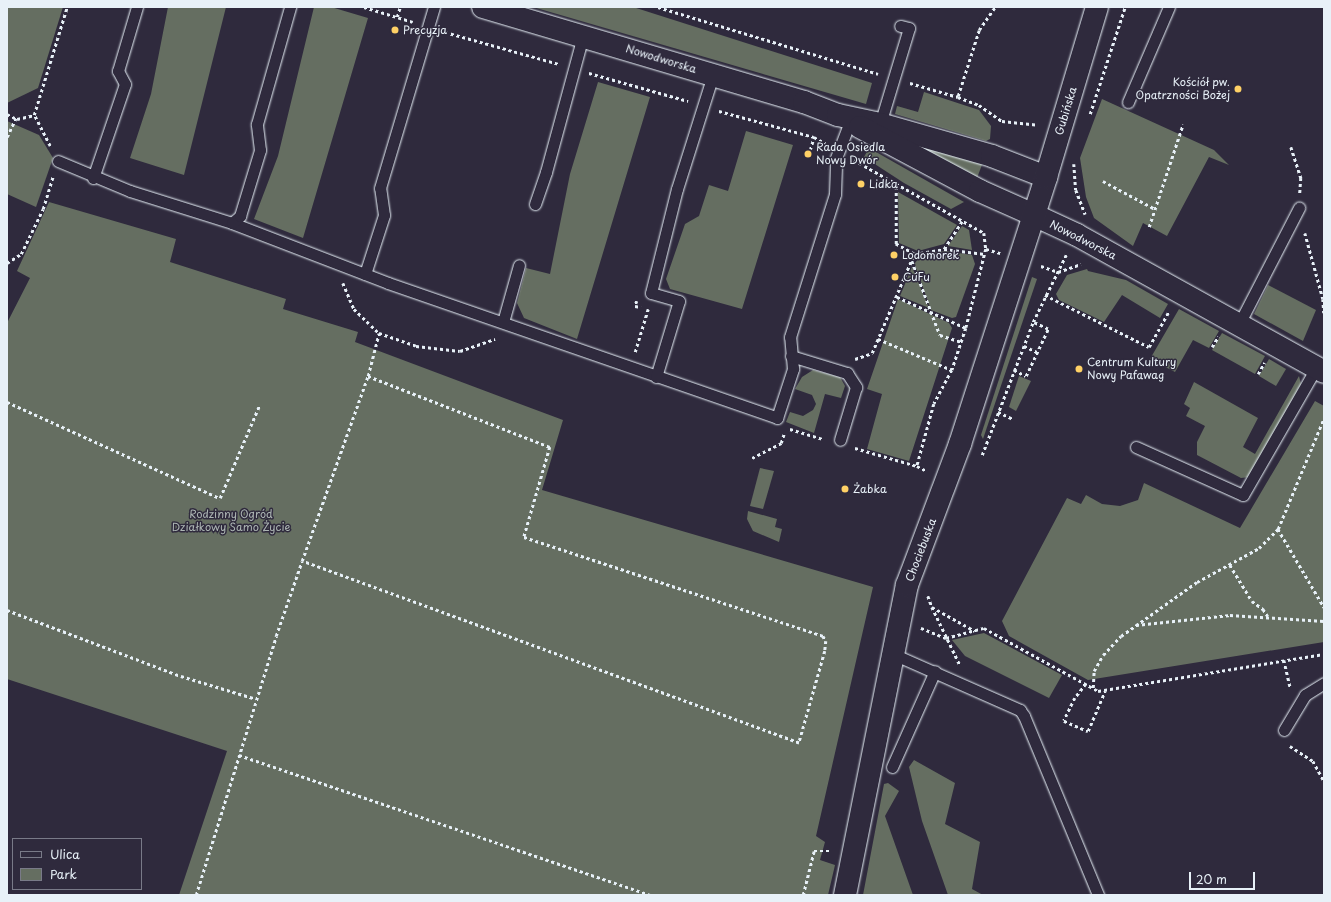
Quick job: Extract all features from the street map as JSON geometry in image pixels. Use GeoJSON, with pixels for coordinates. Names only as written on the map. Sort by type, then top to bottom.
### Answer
{"type":"FeatureCollection","features":[{"type":"Feature","properties":{"kind":"street","name":"Nowodworska"},"geometry":{"type":"LineString","coordinates":[[482,7],[713,75],[844,118],[880,124],[992,156],[1046,177]]}},
{"type":"Feature","properties":{"kind":"street","name":"Gubińska"},"geometry":{"type":"LineString","coordinates":[[1034,215],[1097,7]]}},
{"type":"Feature","properties":{"kind":"street","name":"Nowodworska"},"geometry":{"type":"LineString","coordinates":[[844,118],[980,191],[1077,235],[1320,370]]}},
{"type":"Feature","properties":{"kind":"street","name":"Chociebuska"},"geometry":{"type":"LineString","coordinates":[[844,895],[907,585],[960,444],[1034,215]]}},
{"type":"Feature","properties":{"kind":"lane"},"geometry":{"type":"LineString","coordinates":[[93,178],[125,84],[118,71],[137,7]]}},
{"type":"Feature","properties":{"kind":"lane"},"geometry":{"type":"LineString","coordinates":[[232,223],[240,216],[260,150],[257,124],[290,7]]}},
{"type":"Feature","properties":{"kind":"lane"},"geometry":{"type":"LineString","coordinates":[[365,274],[384,215],[380,188],[434,7]]}},
{"type":"Feature","properties":{"kind":"lane"},"geometry":{"type":"LineString","coordinates":[[1128,102],[1169,7]]}},
{"type":"Feature","properties":{"kind":"lane"},"geometry":{"type":"LineString","coordinates":[[880,124],[909,28],[900,26]]}},
{"type":"Feature","properties":{"kind":"lane"},"geometry":{"type":"LineString","coordinates":[[535,204],[546,172],[583,36]]}},
{"type":"Feature","properties":{"kind":"lane"},"geometry":{"type":"LineString","coordinates":[[656,377],[679,301],[651,293],[677,189],[713,75]]}},
{"type":"Feature","properties":{"kind":"lane"},"geometry":{"type":"LineString","coordinates":[[58,161],[93,178],[232,223],[345,267],[656,377],[777,418],[793,369],[790,337],[835,194],[836,158],[844,118]]}},
{"type":"Feature","properties":{"kind":"lane"},"geometry":{"type":"LineString","coordinates":[[1239,324],[1299,208]]}},
{"type":"Feature","properties":{"kind":"lane"},"geometry":{"type":"LineString","coordinates":[[503,322],[519,265]]}},
{"type":"Feature","properties":{"kind":"lane"},"geometry":{"type":"LineString","coordinates":[[791,356],[847,373],[856,387],[840,440]]}},
{"type":"Feature","properties":{"kind":"lane"},"geometry":{"type":"LineString","coordinates":[[1136,447],[1243,496],[1320,370]]}},
{"type":"Feature","properties":{"kind":"lane"},"geometry":{"type":"LineString","coordinates":[[893,654],[935,671],[1020,710],[1024,716],[1098,895]]}},
{"type":"Feature","properties":{"kind":"lane"},"geometry":{"type":"LineString","coordinates":[[892,767],[935,671]]}},
{"type":"Feature","properties":{"kind":"lane"},"geometry":{"type":"LineString","coordinates":[[1284,730],[1305,695],[1324,683]]}},
{"type":"Feature","properties":{"kind":"path"},"geometry":{"type":"LineString","coordinates":[[7,263],[21,254],[43,209],[58,161],[34,115],[67,7]]}},
{"type":"Feature","properties":{"kind":"path"},"geometry":{"type":"LineString","coordinates":[[397,17],[400,7]]}},
{"type":"Feature","properties":{"kind":"path"},"geometry":{"type":"LineString","coordinates":[[958,96],[979,30],[995,7]]}},
{"type":"Feature","properties":{"kind":"path"},"geometry":{"type":"LineString","coordinates":[[1098,91],[1125,7]]}},
{"type":"Feature","properties":{"kind":"path"},"geometry":{"type":"LineString","coordinates":[[7,114],[16,118],[34,115]]}},
{"type":"Feature","properties":{"kind":"path"},"geometry":{"type":"LineString","coordinates":[[7,137],[16,118]]}},
{"type":"Feature","properties":{"kind":"path"},"geometry":{"type":"LineString","coordinates":[[1149,227],[1183,124]]}},
{"type":"Feature","properties":{"kind":"path"},"geometry":{"type":"LineString","coordinates":[[810,150],[814,137]]}},
{"type":"Feature","properties":{"kind":"path"},"geometry":{"type":"LineString","coordinates":[[1291,147],[1301,178]]}},
{"type":"Feature","properties":{"kind":"path"},"geometry":{"type":"LineString","coordinates":[[1102,181],[1155,209]]}},
{"type":"Feature","properties":{"kind":"path"},"geometry":{"type":"LineString","coordinates":[[1076,182],[1086,219]]}},
{"type":"Feature","properties":{"kind":"path"},"geometry":{"type":"LineString","coordinates":[[896,185],[896,244],[914,254],[944,249],[985,254]]}},
{"type":"Feature","properties":{"kind":"path"},"geometry":{"type":"LineString","coordinates":[[1299,208],[1323,298],[1324,313]]}},
{"type":"Feature","properties":{"kind":"path"},"geometry":{"type":"LineString","coordinates":[[944,249],[962,221]]}},
{"type":"Feature","properties":{"kind":"path"},"geometry":{"type":"LineString","coordinates":[[986,249],[996,252]]}},
{"type":"Feature","properties":{"kind":"path"},"geometry":{"type":"LineString","coordinates":[[981,456],[1033,322],[1045,295],[1069,251]]}},
{"type":"Feature","properties":{"kind":"path"},"geometry":{"type":"LineString","coordinates":[[833,368],[872,353],[914,254]]}},
{"type":"Feature","properties":{"kind":"path"},"geometry":{"type":"LineString","coordinates":[[912,260],[940,335],[962,342]]}},
{"type":"Feature","properties":{"kind":"path"},"geometry":{"type":"LineString","coordinates":[[1036,265],[1058,272]]}},
{"type":"Feature","properties":{"kind":"path"},"geometry":{"type":"LineString","coordinates":[[345,267],[343,284],[354,309],[379,333],[416,346],[460,351],[494,339],[503,322]]}},
{"type":"Feature","properties":{"kind":"path"},"geometry":{"type":"LineString","coordinates":[[1045,295],[1150,347],[1173,304]]}},
{"type":"Feature","properties":{"kind":"path"},"geometry":{"type":"LineString","coordinates":[[897,297],[966,328]]}},
{"type":"Feature","properties":{"kind":"path"},"geometry":{"type":"LineString","coordinates":[[1014,370],[1026,376],[1043,342],[1048,329],[1033,322]]}},
{"type":"Feature","properties":{"kind":"path"},"geometry":{"type":"LineString","coordinates":[[196,895],[256,699],[302,561],[368,376],[379,333]]}},
{"type":"Feature","properties":{"kind":"path"},"geometry":{"type":"LineString","coordinates":[[878,339],[952,370]]}},
{"type":"Feature","properties":{"kind":"path"},"geometry":{"type":"LineString","coordinates":[[1024,346],[1037,352]]}},
{"type":"Feature","properties":{"kind":"path"},"geometry":{"type":"LineString","coordinates":[[302,561],[799,742],[825,651],[826,641],[823,636],[524,537],[550,447],[368,376]]}},
{"type":"Feature","properties":{"kind":"path"},"geometry":{"type":"LineString","coordinates":[[7,402],[220,498],[259,406]]}},
{"type":"Feature","properties":{"kind":"path"},"geometry":{"type":"LineString","coordinates":[[998,412],[1013,419]]}},
{"type":"Feature","properties":{"kind":"path"},"geometry":{"type":"LineString","coordinates":[[1093,688],[1094,671],[1103,655],[1136,625],[1197,582],[1259,548],[1278,529],[1324,418]]}},
{"type":"Feature","properties":{"kind":"path"},"geometry":{"type":"LineString","coordinates":[[752,458],[781,443],[786,428]]}},
{"type":"Feature","properties":{"kind":"path"},"geometry":{"type":"LineString","coordinates":[[1278,529],[1324,607]]}},
{"type":"Feature","properties":{"kind":"path"},"geometry":{"type":"LineString","coordinates":[[1230,565],[1252,602],[1263,609],[1270,618]]}},
{"type":"Feature","properties":{"kind":"path"},"geometry":{"type":"LineString","coordinates":[[926,590],[946,638],[965,676],[964,684]]}},
{"type":"Feature","properties":{"kind":"path"},"geometry":{"type":"LineString","coordinates":[[932,607],[975,630]]}},
{"type":"Feature","properties":{"kind":"path"},"geometry":{"type":"LineString","coordinates":[[7,610],[181,676],[256,699]]}},
{"type":"Feature","properties":{"kind":"path"},"geometry":{"type":"LineString","coordinates":[[1136,625],[1230,615],[1324,621]]}},
{"type":"Feature","properties":{"kind":"path"},"geometry":{"type":"LineString","coordinates":[[913,626],[946,638],[984,628],[1093,688],[1105,690],[1324,654]]}},
{"type":"Feature","properties":{"kind":"path"},"geometry":{"type":"LineString","coordinates":[[1284,660],[1291,694],[1299,706]]}},
{"type":"Feature","properties":{"kind":"path"},"geometry":{"type":"LineString","coordinates":[[1086,684],[1075,698],[1064,722],[1088,731],[1105,690]]}},
{"type":"Feature","properties":{"kind":"path"},"geometry":{"type":"LineString","coordinates":[[1290,748],[1313,761],[1324,781]]}},
{"type":"Feature","properties":{"kind":"path"},"geometry":{"type":"LineString","coordinates":[[239,755],[651,895]]}},
{"type":"Feature","properties":{"kind":"path"},"geometry":{"type":"LineString","coordinates":[[803,895],[814,851],[838,851],[852,855]]}},
{"type":"Feature","properties":{"kind":"green space"},"geometry":{"type":"Polygon","coordinates":[[[7,7],[63,7],[38,88],[7,103],[7,7]]]}},
{"type":"Feature","properties":{"kind":"green space"},"geometry":{"type":"Polygon","coordinates":[[[168,7],[226,7],[184,175],[130,158],[151,94],[168,7]]]}},
{"type":"Feature","properties":{"kind":"green space"},"geometry":{"type":"Polygon","coordinates":[[[314,7],[331,7],[368,18],[303,238],[254,219],[278,156],[314,7]]]}},
{"type":"Feature","properties":{"kind":"green space"},"geometry":{"type":"Polygon","coordinates":[[[533,7],[633,7],[872,83],[866,104],[533,7]]]}},
{"type":"Feature","properties":{"kind":"green space"},"geometry":{"type":"Polygon","coordinates":[[[598,82],[650,97],[577,339],[524,318],[517,303],[526,268],[550,274],[570,174],[598,82]]]}},
{"type":"Feature","properties":{"kind":"green space"},"geometry":{"type":"Polygon","coordinates":[[[924,92],[979,110],[991,126],[990,139],[986,141],[895,114],[897,106],[918,112],[924,92]]]}},
{"type":"Feature","properties":{"kind":"green space"},"geometry":{"type":"Polygon","coordinates":[[[1102,99],[1214,150],[1229,165],[1209,157],[1167,236],[1143,223],[1133,246],[1094,218],[1086,197],[1080,158],[1102,99]]]}},
{"type":"Feature","properties":{"kind":"green space"},"geometry":{"type":"Polygon","coordinates":[[[7,121],[39,135],[53,158],[36,207],[7,194],[7,121]]]}},
{"type":"Feature","properties":{"kind":"green space"},"geometry":{"type":"Polygon","coordinates":[[[746,131],[793,145],[742,309],[670,289],[666,279],[685,224],[699,216],[709,185],[728,191],[746,131]]]}},
{"type":"Feature","properties":{"kind":"green space"},"geometry":{"type":"Polygon","coordinates":[[[916,144],[983,162],[977,178],[916,144]]]}},
{"type":"Feature","properties":{"kind":"green space"},"geometry":{"type":"Polygon","coordinates":[[[869,148],[964,202],[951,209],[904,183],[864,157],[869,148]]]}},
{"type":"Feature","properties":{"kind":"green space"},"geometry":{"type":"Polygon","coordinates":[[[898,192],[957,225],[944,244],[918,251],[899,243],[898,192]]]}},
{"type":"Feature","properties":{"kind":"green space","name":"Rodzinny Ogród Działkowy Samo Życie"},"geometry":{"type":"Polygon","coordinates":[[[49,202],[176,239],[170,262],[286,299],[283,309],[358,332],[355,342],[563,420],[542,490],[873,587],[816,836],[825,842],[820,860],[835,865],[828,895],[179,895],[227,751],[7,679],[7,323],[30,278],[17,271],[49,202]]]}},
{"type":"Feature","properties":{"kind":"green space"},"geometry":{"type":"Polygon","coordinates":[[[962,226],[969,230],[972,250],[948,246],[962,226]]]}},
{"type":"Feature","properties":{"kind":"green space"},"geometry":{"type":"Polygon","coordinates":[[[945,251],[972,255],[975,264],[956,317],[952,318],[931,310],[915,263],[921,255],[945,251]]]}},
{"type":"Feature","properties":{"kind":"green space"},"geometry":{"type":"Polygon","coordinates":[[[912,267],[929,308],[900,296],[912,267]]]}},
{"type":"Feature","properties":{"kind":"green space"},"geometry":{"type":"Polygon","coordinates":[[[1087,269],[1088,271],[1126,280],[1168,304],[1160,318],[1122,295],[1104,322],[1059,300],[1056,294],[1067,275],[1087,269]]]}},
{"type":"Feature","properties":{"kind":"green space"},"geometry":{"type":"Polygon","coordinates":[[[1032,277],[1037,279],[983,439],[981,435],[1032,277]]]}},
{"type":"Feature","properties":{"kind":"green space"},"geometry":{"type":"Polygon","coordinates":[[[1268,285],[1316,310],[1303,341],[1254,314],[1268,285]]]}},
{"type":"Feature","properties":{"kind":"green space"},"geometry":{"type":"Polygon","coordinates":[[[898,299],[949,323],[952,328],[909,461],[867,449],[882,394],[867,389],[898,299]]]}},
{"type":"Feature","properties":{"kind":"green space"},"geometry":{"type":"Polygon","coordinates":[[[1179,309],[1219,331],[1209,348],[1193,340],[1175,372],[1150,359],[1179,309]]]}},
{"type":"Feature","properties":{"kind":"green space"},"geometry":{"type":"Polygon","coordinates":[[[1222,333],[1265,356],[1255,374],[1212,350],[1222,333]]]}},
{"type":"Feature","properties":{"kind":"green space"},"geometry":{"type":"Polygon","coordinates":[[[1269,359],[1286,369],[1276,386],[1259,376],[1269,359]]]}},
{"type":"Feature","properties":{"kind":"green space"},"geometry":{"type":"Polygon","coordinates":[[[813,370],[840,377],[845,386],[841,398],[825,394],[814,433],[786,422],[790,412],[803,416],[813,410],[816,404],[812,395],[795,389],[802,377],[813,370]]]}},
{"type":"Feature","properties":{"kind":"green space"},"geometry":{"type":"Polygon","coordinates":[[[1019,376],[1031,381],[1016,411],[1009,407],[1019,376]]]}},
{"type":"Feature","properties":{"kind":"green space"},"geometry":{"type":"Polygon","coordinates":[[[1299,376],[1301,384],[1250,477],[1241,478],[1197,455],[1197,442],[1205,426],[1186,416],[1190,408],[1184,404],[1194,382],[1258,418],[1243,447],[1255,454],[1299,376]]]}},
{"type":"Feature","properties":{"kind":"green space"},"geometry":{"type":"Polygon","coordinates":[[[1315,401],[1324,406],[1324,642],[1088,680],[1009,636],[1002,621],[1067,498],[1081,504],[1086,495],[1102,504],[1120,506],[1138,500],[1144,483],[1240,528],[1315,401]]]}},
{"type":"Feature","properties":{"kind":"green space"},"geometry":{"type":"Polygon","coordinates":[[[760,468],[774,471],[763,509],[750,506],[760,468]]]}},
{"type":"Feature","properties":{"kind":"green space"},"geometry":{"type":"Polygon","coordinates":[[[748,511],[777,519],[775,527],[782,529],[779,542],[753,531],[747,519],[748,511]]]}},
{"type":"Feature","properties":{"kind":"green space"},"geometry":{"type":"Polygon","coordinates":[[[984,633],[1062,675],[1049,698],[965,656],[952,640],[984,633]]]}},
{"type":"Feature","properties":{"kind":"green space"},"geometry":{"type":"Polygon","coordinates":[[[914,760],[955,783],[945,824],[980,842],[972,889],[983,895],[948,895],[922,821],[909,767],[914,760]]]}},
{"type":"Feature","properties":{"kind":"green space"},"geometry":{"type":"Polygon","coordinates":[[[888,783],[899,791],[885,816],[913,895],[863,895],[884,784],[888,783]]]}},
{"type":"Feature","properties":{"kind":"place","name":"Precyzja"},"geometry":{"type":"Point","coordinates":[395,30]}},
{"type":"Feature","properties":{"kind":"place","name":"Kościół pw. Opatrzności Bożej"},"geometry":{"type":"Point","coordinates":[1238,89]}},
{"type":"Feature","properties":{"kind":"place","name":"Rada Osiedla Nowy Dwór"},"geometry":{"type":"Point","coordinates":[808,154]}},
{"type":"Feature","properties":{"kind":"place","name":"Lidka"},"geometry":{"type":"Point","coordinates":[861,184]}},
{"type":"Feature","properties":{"kind":"place","name":"Lodomorek"},"geometry":{"type":"Point","coordinates":[894,255]}},
{"type":"Feature","properties":{"kind":"place","name":"CuFu"},"geometry":{"type":"Point","coordinates":[895,277]}},
{"type":"Feature","properties":{"kind":"place","name":"Centrum Kultury Nowy Pafawag"},"geometry":{"type":"Point","coordinates":[1079,369]}},
{"type":"Feature","properties":{"kind":"place","name":"Żabka"},"geometry":{"type":"Point","coordinates":[845,489]}}]}
